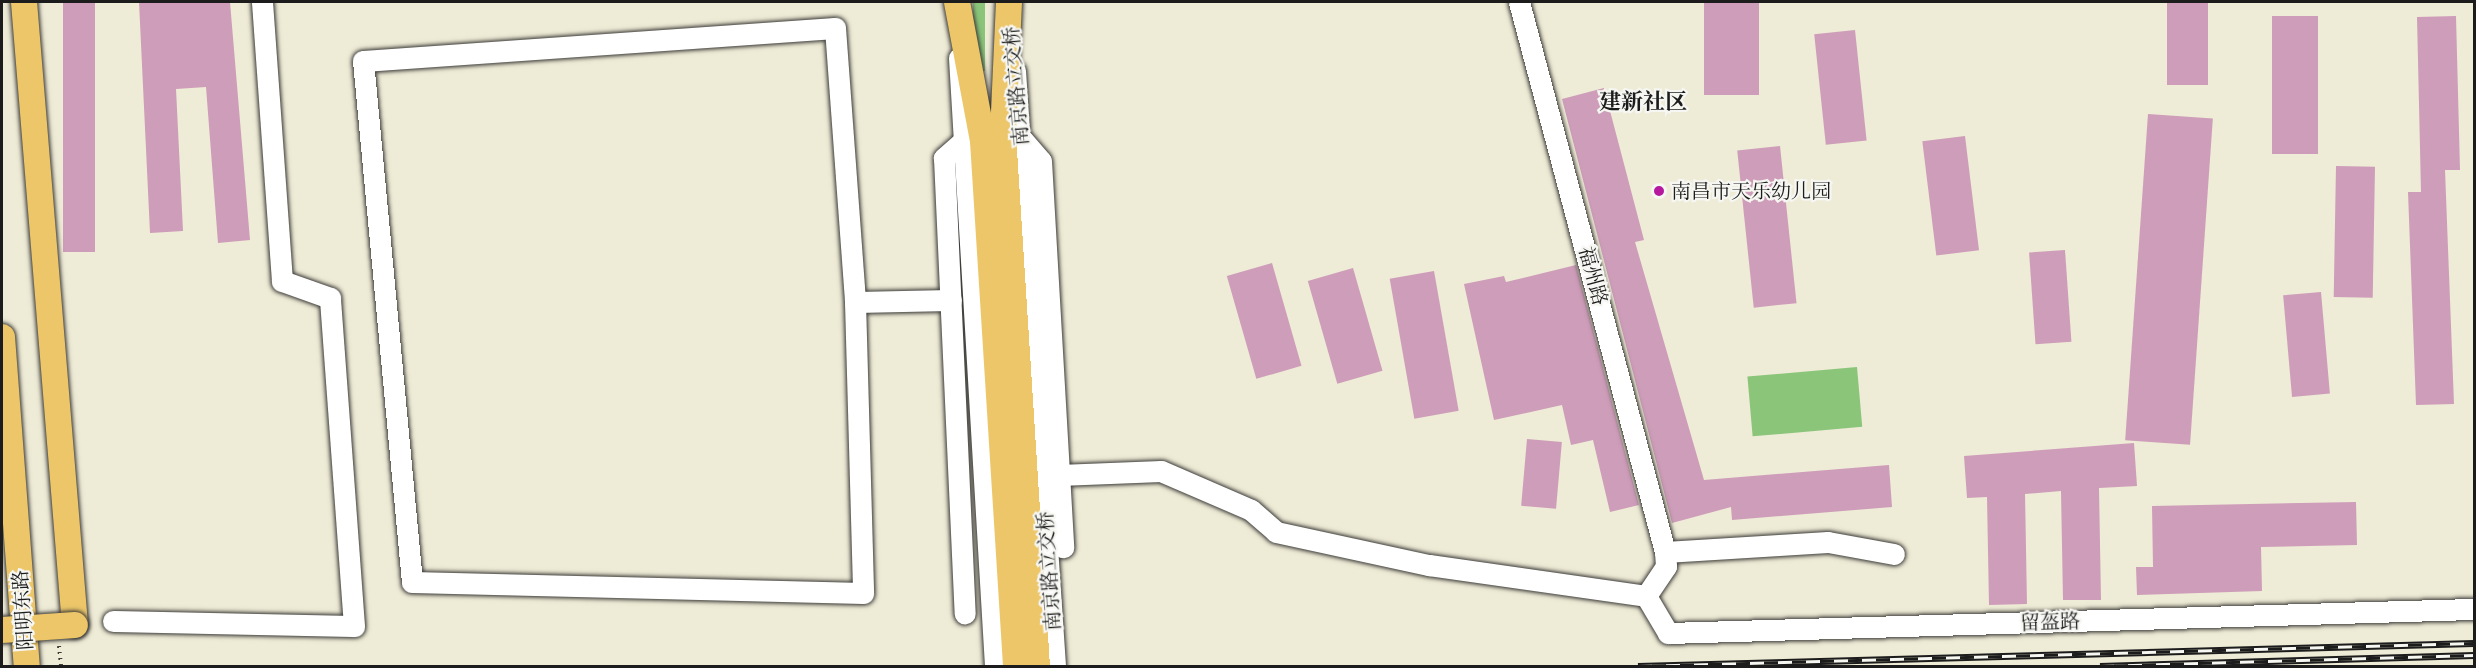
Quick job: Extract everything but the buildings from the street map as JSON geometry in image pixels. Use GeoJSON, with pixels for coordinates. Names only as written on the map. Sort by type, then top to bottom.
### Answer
{"type":"FeatureCollection","features":[{"type":"Feature","properties":{"kind":"main road"},"geometry":{"type":"LineString","coordinates":[[2,630],[75,625],[24,2]]}},
{"type":"Feature","properties":{"kind":"main road","name":"南京路立交桥"},"geometry":{"type":"LineString","coordinates":[[1009,8],[1003,135],[1037,666]]}},
{"type":"Feature","properties":{"kind":"main road","name":"南京路立交桥"},"geometry":{"type":"LineString","coordinates":[[958,12],[983,141],[1016,666]]}},
{"type":"Feature","properties":{"kind":"main road","name":"阳明东路"},"geometry":{"type":"LineString","coordinates":[[2,337],[27,666]]}},
{"type":"Feature","properties":{"kind":"street"},"geometry":{"type":"LineString","coordinates":[[113,621],[354,626],[330,298],[282,281],[262,2]]}},
{"type":"Feature","properties":{"kind":"street","name":"福州路"},"geometry":{"type":"LineString","coordinates":[[1519,2],[1665,552]]}},
{"type":"Feature","properties":{"kind":"street","name":"南京路立交桥"},"geometry":{"type":"LineString","coordinates":[[1009,8],[1021,138],[1055,666]]}},
{"type":"Feature","properties":{"kind":"street","name":"南京路立交桥"},"geometry":{"type":"LineString","coordinates":[[958,12],[961,143],[995,666]]}},
{"type":"Feature","properties":{"kind":"street"},"geometry":{"type":"LineString","coordinates":[[835,28],[855,302],[863,594],[412,582],[363,61],[835,28]]}},
{"type":"Feature","properties":{"kind":"street"},"geometry":{"type":"LineString","coordinates":[[1021,138],[1041,161],[1063,547]]}},
{"type":"Feature","properties":{"kind":"street"},"geometry":{"type":"LineString","coordinates":[[961,143],[944,158],[965,614]]}},
{"type":"Feature","properties":{"kind":"street"},"geometry":{"type":"LineString","coordinates":[[855,302],[951,300]]}},
{"type":"Feature","properties":{"kind":"street"},"geometry":{"type":"LineString","coordinates":[[1059,475],[1161,471],[1251,510],[1276,532],[1429,565],[1646,596],[1666,566],[1665,552],[1828,542],[1894,554]]}},
{"type":"Feature","properties":{"kind":"street","name":"留盔路"},"geometry":{"type":"LineString","coordinates":[[1646,596],[1668,633],[2475,609]]}},
{"type":"Feature","properties":{"kind":"green space"},"geometry":{"type":"Polygon","coordinates":[[[973,2],[985,2],[985,71],[973,71],[973,2]]]}},
{"type":"Feature","properties":{"kind":"green space"},"geometry":{"type":"Polygon","coordinates":[[[1857,367],[1862,427],[1753,436],[1747,377],[1857,367]]]}},
{"type":"Feature","properties":{"kind":"railway"},"geometry":{"type":"LineString","coordinates":[[1638,666],[2474,643]]}},
{"type":"Feature","properties":{"kind":"railway"},"geometry":{"type":"LineString","coordinates":[[2100,666],[2474,655]]}},
{"type":"Feature","properties":{"kind":"place","name":"南昌市天乐幼儿园"},"geometry":{"type":"Point","coordinates":[1659,191]}},
{"type":"Feature","properties":{"kind":"district","name":"建新社区"},"geometry":{"type":"Point","coordinates":[1643,103]}}]}
